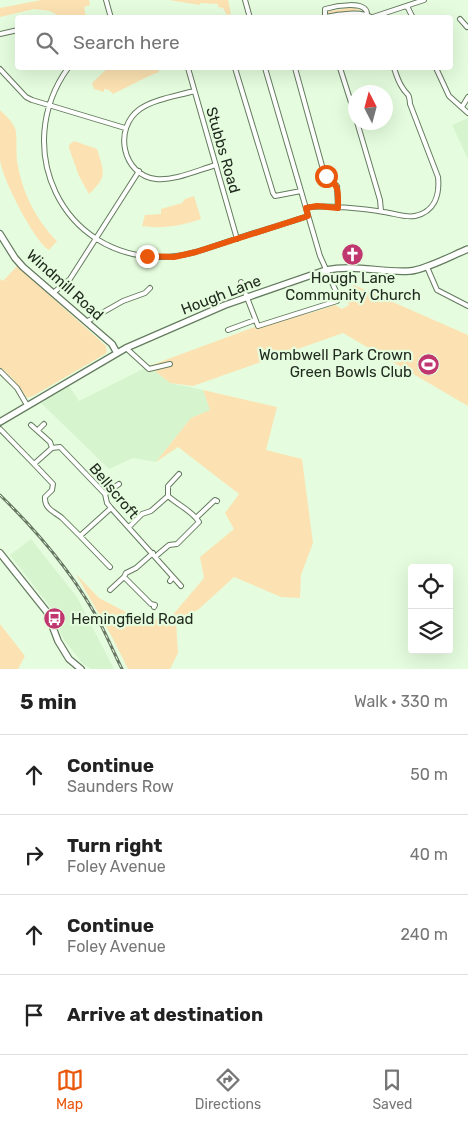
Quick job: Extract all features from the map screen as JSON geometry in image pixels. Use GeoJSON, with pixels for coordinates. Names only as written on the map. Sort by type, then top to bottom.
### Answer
{"type":"FeatureCollection","features":[{"type":"Feature","properties":{"kind":"main road","name":"Windmill Road"},"geometry":{"type":"LineString","coordinates":[[0,234],[15,258],[112,344],[117,353]]}},
{"type":"Feature","properties":{"kind":"main road","name":"Hough Lane"},"geometry":{"type":"LineString","coordinates":[[0,422],[126,348],[246,297],[326,270],[355,267],[413,271],[468,249]]}},
{"type":"Feature","properties":{"kind":"main road"},"geometry":{"type":"LineString","coordinates":[[0,553],[47,612],[58,641],[69,659],[81,669]]}},
{"type":"Feature","properties":{"kind":"street"},"geometry":{"type":"LineString","coordinates":[[106,0],[110,15]]}},
{"type":"Feature","properties":{"kind":"street"},"geometry":{"type":"LineString","coordinates":[[245,0],[249,15]]}},
{"type":"Feature","properties":{"kind":"street"},"geometry":{"type":"LineString","coordinates":[[379,15],[424,0]]}},
{"type":"Feature","properties":{"kind":"street"},"geometry":{"type":"LineString","coordinates":[[324,15],[325,9],[347,5],[360,4],[367,10],[367,14],[340,15]]}},
{"type":"Feature","properties":{"kind":"street"},"geometry":{"type":"LineString","coordinates":[[406,6],[411,15]]}},
{"type":"Feature","properties":{"kind":"street"},"geometry":{"type":"LineString","coordinates":[[467,27],[462,21],[468,20]]}},
{"type":"Feature","properties":{"kind":"street"},"geometry":{"type":"LineString","coordinates":[[0,34],[15,31]]}},
{"type":"Feature","properties":{"kind":"street"},"geometry":{"type":"LineString","coordinates":[[0,69],[26,97],[125,128]]}},
{"type":"Feature","properties":{"kind":"street"},"geometry":{"type":"LineString","coordinates":[[67,70],[58,82],[48,105],[44,127],[43,147],[45,161],[52,186],[70,214],[96,238],[120,250],[147,256],[163,257],[196,252],[308,216]]}},
{"type":"Feature","properties":{"kind":"street","name":"Stubbs Road"},"geometry":{"type":"LineString","coordinates":[[189,70],[237,238]]}},
{"type":"Feature","properties":{"kind":"street"},"geometry":{"type":"LineString","coordinates":[[236,70],[273,193],[275,196],[279,196],[301,191]]}},
{"type":"Feature","properties":{"kind":"street"},"geometry":{"type":"LineString","coordinates":[[242,282],[258,326],[337,301],[339,298],[326,270],[308,216],[266,70]]}},
{"type":"Feature","properties":{"kind":"street"},"geometry":{"type":"LineString","coordinates":[[296,70],[324,173],[337,186],[338,208]]}},
{"type":"Feature","properties":{"kind":"street"},"geometry":{"type":"LineString","coordinates":[[341,70],[348,93]]}},
{"type":"Feature","properties":{"kind":"street"},"geometry":{"type":"LineString","coordinates":[[306,208],[317,206],[381,211],[409,216],[431,209],[439,184],[438,177],[410,104],[409,96],[402,88],[395,70]]}},
{"type":"Feature","properties":{"kind":"street"},"geometry":{"type":"LineString","coordinates":[[437,70],[449,96],[468,113]]}},
{"type":"Feature","properties":{"kind":"street"},"geometry":{"type":"LineString","coordinates":[[194,91],[144,107],[134,115],[125,128],[123,137],[126,154],[131,164],[151,178],[164,179],[216,165]]}},
{"type":"Feature","properties":{"kind":"street"},"geometry":{"type":"LineString","coordinates":[[462,107],[468,97]]}},
{"type":"Feature","properties":{"kind":"street"},"geometry":{"type":"LineString","coordinates":[[359,130],[380,200],[381,211]]}},
{"type":"Feature","properties":{"kind":"street"},"geometry":{"type":"LineString","coordinates":[[53,293],[70,279],[139,171]]}},
{"type":"Feature","properties":{"kind":"street"},"geometry":{"type":"LineString","coordinates":[[426,266],[437,290],[468,306]]}},
{"type":"Feature","properties":{"kind":"street"},"geometry":{"type":"LineString","coordinates":[[86,322],[123,301],[145,293],[150,288]]}},
{"type":"Feature","properties":{"kind":"street"},"geometry":{"type":"LineString","coordinates":[[228,330],[255,320]]}},
{"type":"Feature","properties":{"kind":"street"},"geometry":{"type":"LineString","coordinates":[[126,348],[149,369],[170,364]]}},
{"type":"Feature","properties":{"kind":"street"},"geometry":{"type":"LineString","coordinates":[[0,371],[12,381],[27,405]]}},
{"type":"Feature","properties":{"kind":"street"},"geometry":{"type":"LineString","coordinates":[[38,430],[44,424]]}},
{"type":"Feature","properties":{"kind":"street"},"geometry":{"type":"LineString","coordinates":[[31,425],[50,442],[52,448],[34,464]]}},
{"type":"Feature","properties":{"kind":"street"},"geometry":{"type":"LineString","coordinates":[[0,429],[52,484],[52,490],[45,497],[45,503],[110,567]]}},
{"type":"Feature","properties":{"kind":"street","name":"Bellscroft"},"geometry":{"type":"LineString","coordinates":[[52,448],[60,447],[105,494],[107,503],[111,508],[181,586]]}},
{"type":"Feature","properties":{"kind":"street"},"geometry":{"type":"LineString","coordinates":[[110,590],[126,573],[169,545],[177,544],[199,522],[188,508],[178,505],[168,496],[168,486],[179,474]]}},
{"type":"Feature","properties":{"kind":"street"},"geometry":{"type":"LineString","coordinates":[[105,494],[119,484]]}},
{"type":"Feature","properties":{"kind":"street"},"geometry":{"type":"LineString","coordinates":[[129,527],[142,514],[151,511],[168,496]]}},
{"type":"Feature","properties":{"kind":"street"},"geometry":{"type":"LineString","coordinates":[[196,518],[215,500],[217,501]]}},
{"type":"Feature","properties":{"kind":"street"},"geometry":{"type":"LineString","coordinates":[[80,536],[111,508]]}},
{"type":"Feature","properties":{"kind":"street"},"geometry":{"type":"LineString","coordinates":[[124,577],[151,604],[155,605],[154,608]]}},
{"type":"Feature","properties":{"kind":"street"},"geometry":{"type":"LineString","coordinates":[[170,580],[174,577]]}},
{"type":"Feature","properties":{"kind":"shaded area"},"geometry":{"type":"Polygon","coordinates":[[[41,0],[89,0],[90,5],[84,7],[86,15],[57,15],[50,11],[34,9],[0,17],[0,8],[41,0]]]}},
{"type":"Feature","properties":{"kind":"shaded area"},"geometry":{"type":"Polygon","coordinates":[[[169,0],[228,0],[231,14],[227,15],[223,8],[218,7],[218,4],[200,3],[200,5],[169,0]]]}},
{"type":"Feature","properties":{"kind":"shaded area"},"geometry":{"type":"Polygon","coordinates":[[[347,6],[362,10],[327,14],[329,11],[343,9],[347,6]]]}},
{"type":"Feature","properties":{"kind":"shaded area"},"geometry":{"type":"Polygon","coordinates":[[[106,70],[158,70],[159,72],[113,94],[109,90],[104,89],[104,92],[94,89],[92,83],[106,70]]]}},
{"type":"Feature","properties":{"kind":"shaded area"},"geometry":{"type":"Polygon","coordinates":[[[0,110],[15,128],[17,162],[27,197],[43,225],[57,241],[49,250],[35,235],[27,222],[12,194],[2,169],[0,160],[0,110]]]}},
{"type":"Feature","properties":{"kind":"shaded area"},"geometry":{"type":"Polygon","coordinates":[[[468,118],[468,159],[452,125],[468,118]]]}},
{"type":"Feature","properties":{"kind":"shaded area"},"geometry":{"type":"Polygon","coordinates":[[[74,141],[97,149],[103,169],[102,178],[89,194],[79,176],[69,148],[69,145],[74,141]]]}},
{"type":"Feature","properties":{"kind":"shaded area"},"geometry":{"type":"Polygon","coordinates":[[[194,196],[201,219],[172,226],[142,226],[145,215],[161,214],[161,209],[182,203],[185,199],[194,196]]]}},
{"type":"Feature","properties":{"kind":"shaded area"},"geometry":{"type":"Polygon","coordinates":[[[17,266],[106,346],[107,352],[27,398],[13,379],[0,367],[0,279],[3,281],[17,266]]]}},
{"type":"Feature","properties":{"kind":"shaded area"},"geometry":{"type":"Polygon","coordinates":[[[354,285],[468,335],[468,406],[343,333],[193,386],[170,383],[149,366],[268,322],[310,313],[335,305],[342,309],[349,305],[346,295],[354,285]]]}},
{"type":"Feature","properties":{"kind":"shaded area"},"geometry":{"type":"Polygon","coordinates":[[[149,366],[170,383],[203,390],[211,410],[191,418],[156,462],[133,458],[109,469],[41,403],[69,386],[79,401],[149,366]]]}},
{"type":"Feature","properties":{"kind":"shaded area"},"geometry":{"type":"Polygon","coordinates":[[[203,390],[277,407],[266,450],[302,459],[313,543],[301,575],[300,598],[281,597],[234,577],[199,609],[176,622],[178,653],[170,669],[128,669],[76,574],[99,598],[143,621],[171,617],[204,578],[200,557],[234,529],[225,513],[239,494],[178,447],[156,462],[191,418],[210,410],[203,390]]]}},
{"type":"Feature","properties":{"kind":"shaded area"},"geometry":{"type":"Polygon","coordinates":[[[31,539],[77,597],[114,669],[91,669],[83,664],[64,640],[48,604],[10,555],[31,539]]]}},
{"type":"Feature","properties":{"kind":"shaded area"},"geometry":{"type":"Polygon","coordinates":[[[0,624],[25,656],[18,669],[0,669],[0,624]]]}},
{"type":"Feature","properties":{"kind":"railway"},"geometry":{"type":"LineString","coordinates":[[0,495],[43,541],[81,591],[102,627],[122,669]]}},
{"type":"Feature","properties":{"kind":"place","name":"Hough Lane Community Church"},"geometry":{"type":"Point","coordinates":[353,255]}},
{"type":"Feature","properties":{"kind":"place","name":"Wombwell Park Crown Green Bowls Club"},"geometry":{"type":"Point","coordinates":[428,364]}},
{"type":"Feature","properties":{"kind":"place","name":"Hemingfield Road"},"geometry":{"type":"Point","coordinates":[55,619]}},
{"type":"Feature","properties":{"kind":"route"},"geometry":{"type":"LineString","coordinates":[[147,256],[174,257],[196,252],[308,216],[306,208],[317,206],[338,208],[337,186],[326,176]]}}]}
